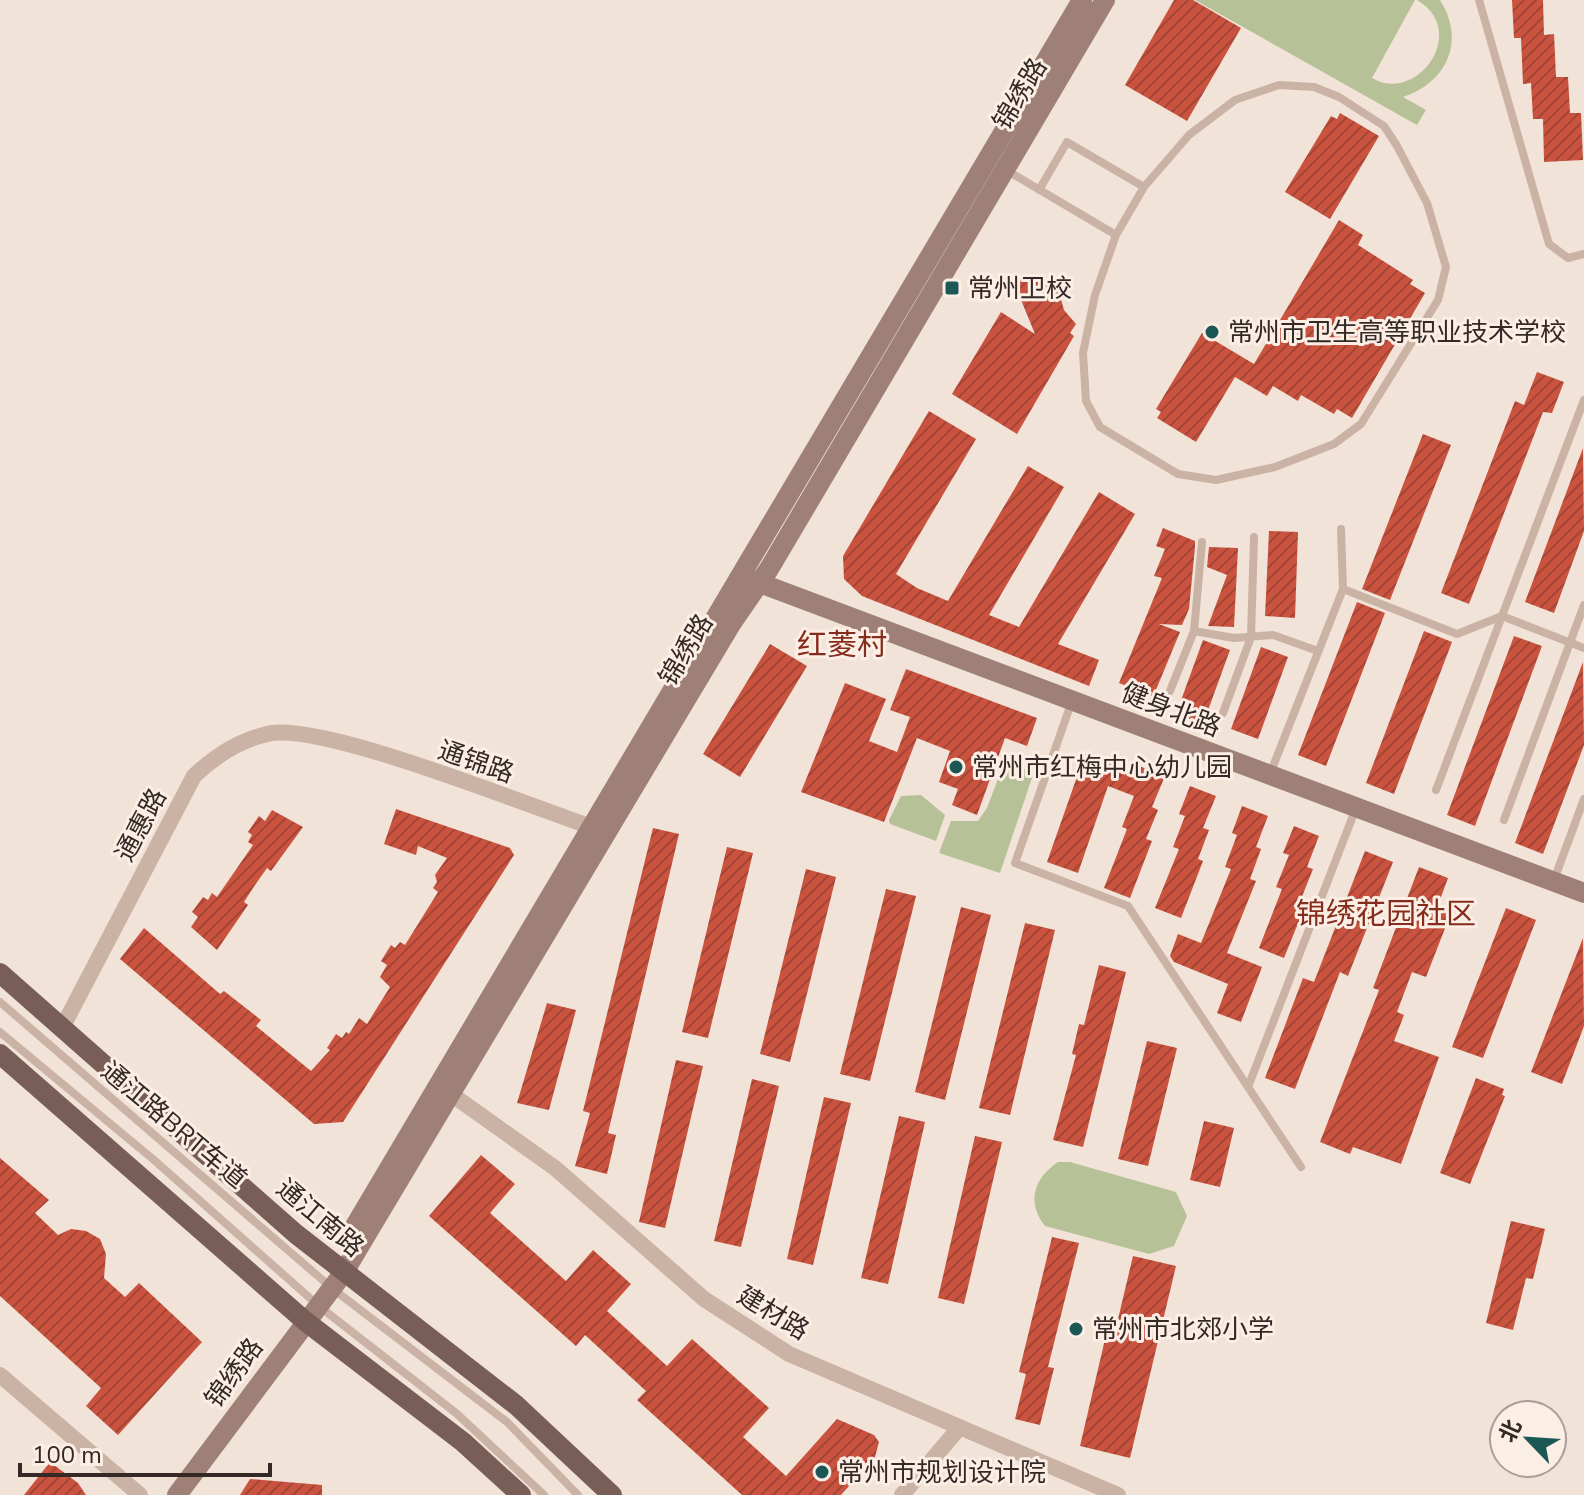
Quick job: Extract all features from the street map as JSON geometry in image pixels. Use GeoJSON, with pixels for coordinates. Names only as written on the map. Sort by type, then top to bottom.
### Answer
{"type":"FeatureCollection","features":[{"type":"Feature","properties":{"kind":"main road","name":"通江南路"},"geometry":{"type":"LineString","coordinates":[[0,973],[334,1276],[516,1405],[612,1495]]}},
{"type":"Feature","properties":{"kind":"main road"},"geometry":{"type":"LineString","coordinates":[[0,1054],[313,1309],[521,1495]]}},
{"type":"Feature","properties":{"kind":"street","name":"锦绣路"},"geometry":{"type":"LineString","coordinates":[[177,1495],[313,1309],[451,1094],[602,830],[740,575],[1082,0]]}},
{"type":"Feature","properties":{"kind":"street","name":"锦绣路"},"geometry":{"type":"LineString","coordinates":[[334,1276],[602,830],[760,583],[1105,0]]}},
{"type":"Feature","properties":{"kind":"street","name":"健身北路"},"geometry":{"type":"LineString","coordinates":[[740,575],[1584,893]]}},
{"type":"Feature","properties":{"kind":"street","name":"通惠路"},"geometry":{"type":"LineString","coordinates":[[62,1028],[194,776],[218,754],[269,733],[328,737]]}},
{"type":"Feature","properties":{"kind":"street","name":"通锦路"},"geometry":{"type":"LineString","coordinates":[[328,737],[602,830]]}},
{"type":"Feature","properties":{"kind":"street","name":"建材路"},"geometry":{"type":"LineString","coordinates":[[451,1094],[555,1168],[704,1299],[789,1354],[1118,1495]]}},
{"type":"Feature","properties":{"kind":"street"},"geometry":{"type":"LineString","coordinates":[[0,1375],[140,1495]]}},
{"type":"Feature","properties":{"kind":"street"},"geometry":{"type":"LineString","coordinates":[[902,1495],[960,1427]]}},
{"type":"Feature","properties":{"kind":"lane"},"geometry":{"type":"LineString","coordinates":[[1479,0],[1549,244],[1568,258],[1584,254]]}},
{"type":"Feature","properties":{"kind":"lane"},"geometry":{"type":"LineString","coordinates":[[1279,85],[1314,87],[1339,97],[1384,126],[1427,203],[1446,267],[1438,300],[1361,424],[1334,444],[1275,467],[1216,480],[1178,474],[1100,427],[1086,401],[1083,353],[1095,295],[1116,235],[1144,187],[1189,135],[1235,100],[1279,85]]}},
{"type":"Feature","properties":{"kind":"lane"},"geometry":{"type":"LineString","coordinates":[[1039,190],[1067,142],[1144,187]]}},
{"type":"Feature","properties":{"kind":"lane"},"geometry":{"type":"LineString","coordinates":[[1005,170],[1116,235]]}},
{"type":"Feature","properties":{"kind":"lane"},"geometry":{"type":"LineString","coordinates":[[1436,790],[1584,400]]}},
{"type":"Feature","properties":{"kind":"lane"},"geometry":{"type":"LineString","coordinates":[[1270,774],[1343,589],[1341,529]]}},
{"type":"Feature","properties":{"kind":"lane"},"geometry":{"type":"LineString","coordinates":[[1223,713],[1251,637],[1254,537]]}},
{"type":"Feature","properties":{"kind":"lane"},"geometry":{"type":"LineString","coordinates":[[1170,691],[1194,631],[1202,542]]}},
{"type":"Feature","properties":{"kind":"lane"},"geometry":{"type":"LineString","coordinates":[[1343,589],[1457,634],[1502,616],[1584,648]]}},
{"type":"Feature","properties":{"kind":"lane"},"geometry":{"type":"LineString","coordinates":[[1504,820],[1584,605]]}},
{"type":"Feature","properties":{"kind":"lane"},"geometry":{"type":"LineString","coordinates":[[1194,631],[1234,638],[1273,635],[1318,651]]}},
{"type":"Feature","properties":{"kind":"lane"},"geometry":{"type":"LineString","coordinates":[[1072,700],[1015,863],[1128,906],[1301,1167]]}},
{"type":"Feature","properties":{"kind":"lane"},"geometry":{"type":"LineString","coordinates":[[1553,881],[1584,799]]}},
{"type":"Feature","properties":{"kind":"lane"},"geometry":{"type":"LineString","coordinates":[[1248,1087],[1357,807]]}},
{"type":"Feature","properties":{"kind":"lane","name":"通江路BRT车道"},"geometry":{"type":"LineString","coordinates":[[0,1002],[507,1422],[578,1495]]}},
{"type":"Feature","properties":{"kind":"lane","name":"通江路BRT车道"},"geometry":{"type":"LineString","coordinates":[[0,1032],[154,1160],[313,1309],[456,1413],[544,1495]]}},
{"type":"Feature","properties":{"kind":"green space"},"geometry":{"type":"Polygon","coordinates":[[[1195,0],[1415,0],[1372,78],[1389,84],[1405,82],[1420,73],[1431,61],[1438,45],[1439,29],[1432,13],[1417,0],[1440,0],[1448,15],[1451,45],[1441,71],[1418,90],[1403,97],[1426,110],[1417,125],[1195,0]]]}},
{"type":"Feature","properties":{"kind":"green space"},"geometry":{"type":"Polygon","coordinates":[[[1004,763],[1034,772],[1000,873],[939,853],[951,821],[978,821],[987,808],[1004,763]]]}},
{"type":"Feature","properties":{"kind":"green space"},"geometry":{"type":"Polygon","coordinates":[[[921,795],[945,815],[936,841],[890,824],[901,796],[921,795]]]}},
{"type":"Feature","properties":{"kind":"green space"},"geometry":{"type":"Polygon","coordinates":[[[1058,1162],[1070,1162],[1176,1192],[1187,1216],[1174,1246],[1149,1254],[1045,1226],[1036,1208],[1035,1191],[1043,1175],[1058,1162]]]}},
{"type":"Feature","properties":{"kind":"building"},"geometry":{"type":"Polygon","coordinates":[[[1174,0],[1193,0],[1241,28],[1187,121],[1125,85],[1174,0]]]}},
{"type":"Feature","properties":{"kind":"building"},"geometry":{"type":"Polygon","coordinates":[[[1512,0],[1543,0],[1544,35],[1554,34],[1556,77],[1568,77],[1570,113],[1581,113],[1583,160],[1544,162],[1543,119],[1533,119],[1531,83],[1523,84],[1521,38],[1514,38],[1512,0]]]}},
{"type":"Feature","properties":{"kind":"building"},"geometry":{"type":"Polygon","coordinates":[[[1340,113],[1379,136],[1330,219],[1285,192],[1331,116],[1337,119],[1340,113]]]}},
{"type":"Feature","properties":{"kind":"building"},"geometry":{"type":"Polygon","coordinates":[[[1339,220],[1363,235],[1358,245],[1413,280],[1410,284],[1425,293],[1352,418],[1337,409],[1334,414],[1301,395],[1298,401],[1273,386],[1267,396],[1235,377],[1196,442],[1157,418],[1161,412],[1156,409],[1202,333],[1254,364],[1339,220]]]}},
{"type":"Feature","properties":{"kind":"building"},"geometry":{"type":"Polygon","coordinates":[[[1020,276],[1056,282],[1064,310],[1076,324],[1070,333],[1074,336],[1017,434],[952,394],[1001,312],[1035,334],[1019,295],[1020,276]]]}},
{"type":"Feature","properties":{"kind":"building"},"geometry":{"type":"Polygon","coordinates":[[[1537,372],[1564,382],[1552,413],[1543,412],[1469,604],[1441,593],[1515,401],[1524,405],[1537,372]]]}},
{"type":"Feature","properties":{"kind":"building"},"geometry":{"type":"Polygon","coordinates":[[[929,411],[976,439],[896,574],[917,588],[948,601],[1028,466],[1064,487],[989,615],[1019,627],[1099,492],[1135,514],[1058,644],[1099,660],[1089,686],[862,596],[844,579],[843,556],[929,411]]]}},
{"type":"Feature","properties":{"kind":"building"},"geometry":{"type":"Polygon","coordinates":[[[1423,434],[1451,445],[1390,600],[1362,589],[1423,434]]]}},
{"type":"Feature","properties":{"kind":"building"},"geometry":{"type":"Polygon","coordinates":[[[1583,448],[1584,531],[1554,613],[1525,602],[1583,448]]]}},
{"type":"Feature","properties":{"kind":"building"},"geometry":{"type":"Polygon","coordinates":[[[1163,528],[1195,541],[1195,547],[1189,609],[1182,625],[1159,624],[1180,632],[1153,697],[1119,683],[1162,578],[1154,576],[1165,549],[1156,546],[1163,528]]]}},
{"type":"Feature","properties":{"kind":"building"},"geometry":{"type":"Polygon","coordinates":[[[1269,531],[1298,532],[1295,618],[1265,616],[1269,531]]]}},
{"type":"Feature","properties":{"kind":"building"},"geometry":{"type":"Polygon","coordinates":[[[1209,547],[1238,548],[1234,627],[1208,626],[1227,575],[1207,567],[1209,547]]]}},
{"type":"Feature","properties":{"kind":"building"},"geometry":{"type":"Polygon","coordinates":[[[1357,602],[1385,613],[1326,766],[1298,755],[1357,602]]]}},
{"type":"Feature","properties":{"kind":"building"},"geometry":{"type":"Polygon","coordinates":[[[1424,631],[1452,642],[1394,794],[1366,783],[1424,631]]]}},
{"type":"Feature","properties":{"kind":"building"},"geometry":{"type":"Polygon","coordinates":[[[1514,636],[1542,646],[1475,826],[1447,815],[1514,636]]]}},
{"type":"Feature","properties":{"kind":"building"},"geometry":{"type":"Polygon","coordinates":[[[1203,640],[1230,650],[1203,724],[1176,714],[1203,640]]]}},
{"type":"Feature","properties":{"kind":"building"},"geometry":{"type":"Polygon","coordinates":[[[770,644],[807,666],[740,777],[703,754],[770,644]]]}},
{"type":"Feature","properties":{"kind":"building"},"geometry":{"type":"Polygon","coordinates":[[[1261,647],[1288,657],[1258,739],[1231,729],[1261,647]]]}},
{"type":"Feature","properties":{"kind":"building"},"geometry":{"type":"Polygon","coordinates":[[[1583,662],[1584,745],[1543,854],[1515,843],[1583,662]]]}},
{"type":"Feature","properties":{"kind":"building"},"geometry":{"type":"Polygon","coordinates":[[[906,669],[1037,718],[1027,746],[1005,738],[977,815],[952,805],[958,789],[939,782],[950,751],[917,738],[884,822],[801,792],[845,683],[886,699],[869,741],[897,752],[910,717],[890,710],[906,669]]]}},
{"type":"Feature","properties":{"kind":"building"},"geometry":{"type":"Polygon","coordinates":[[[1085,754],[1137,772],[1139,766],[1165,776],[1152,807],[1158,810],[1146,839],[1152,841],[1130,898],[1104,888],[1127,829],[1122,827],[1134,796],[1108,786],[1078,873],[1047,862],[1085,754]]]}},
{"type":"Feature","properties":{"kind":"building"},"geometry":{"type":"Polygon","coordinates":[[[1190,786],[1216,796],[1203,828],[1209,830],[1198,859],[1203,861],[1181,918],[1155,908],[1179,849],[1173,847],[1185,816],[1179,814],[1190,786]]]}},
{"type":"Feature","properties":{"kind":"building"},"geometry":{"type":"Polygon","coordinates":[[[1242,806],[1268,816],[1256,847],[1261,849],[1250,879],[1256,881],[1227,953],[1262,967],[1241,1022],[1217,1013],[1228,984],[1174,962],[1170,956],[1178,934],[1201,943],[1231,869],[1225,867],[1237,835],[1232,833],[1242,806]]]}},
{"type":"Feature","properties":{"kind":"building"},"geometry":{"type":"Polygon","coordinates":[[[396,809],[510,848],[514,855],[343,1122],[314,1124],[120,959],[144,928],[220,994],[224,991],[261,1020],[256,1026],[311,1071],[330,1050],[327,1048],[336,1034],[342,1038],[346,1032],[349,1034],[359,1018],[367,1024],[390,987],[380,977],[387,965],[381,961],[391,945],[395,948],[400,942],[405,945],[438,892],[433,888],[437,882],[435,875],[447,858],[418,846],[416,855],[384,844],[396,809]]]}},
{"type":"Feature","properties":{"kind":"building"},"geometry":{"type":"Polygon","coordinates":[[[272,810],[303,827],[271,871],[267,868],[255,885],[244,902],[248,905],[217,950],[191,927],[198,917],[192,912],[203,897],[208,900],[212,893],[217,897],[253,845],[248,842],[252,835],[248,832],[259,816],[265,821],[272,810]]]}},
{"type":"Feature","properties":{"kind":"building"},"geometry":{"type":"Polygon","coordinates":[[[1294,826],[1319,836],[1307,867],[1313,869],[1301,899],[1307,901],[1284,958],[1259,948],[1282,889],[1276,887],[1289,855],[1283,853],[1294,826]]]}},
{"type":"Feature","properties":{"kind":"building"},"geometry":{"type":"Polygon","coordinates":[[[653,828],[679,834],[608,1133],[616,1135],[607,1174],[575,1166],[590,1113],[583,1111],[653,828]]]}},
{"type":"Feature","properties":{"kind":"building"},"geometry":{"type":"Polygon","coordinates":[[[727,847],[753,853],[708,1038],[682,1032],[727,847]]]}},
{"type":"Feature","properties":{"kind":"building"},"geometry":{"type":"Polygon","coordinates":[[[1365,851],[1393,862],[1348,976],[1340,972],[1295,1089],[1265,1078],[1303,978],[1314,982],[1365,851]]]}},
{"type":"Feature","properties":{"kind":"building"},"geometry":{"type":"Polygon","coordinates":[[[1419,867],[1448,878],[1437,908],[1451,913],[1426,977],[1412,972],[1397,1012],[1404,1015],[1394,1041],[1439,1057],[1401,1164],[1353,1147],[1350,1154],[1320,1142],[1379,990],[1373,988],[1419,867]]]}},
{"type":"Feature","properties":{"kind":"building"},"geometry":{"type":"Polygon","coordinates":[[[806,869],[836,877],[790,1062],[760,1054],[806,869]]]}},
{"type":"Feature","properties":{"kind":"building"},"geometry":{"type":"Polygon","coordinates":[[[886,889],[916,896],[870,1081],[840,1074],[886,889]]]}},
{"type":"Feature","properties":{"kind":"building"},"geometry":{"type":"Polygon","coordinates":[[[961,907],[991,915],[945,1100],[915,1092],[961,907]]]}},
{"type":"Feature","properties":{"kind":"building"},"geometry":{"type":"Polygon","coordinates":[[[1506,908],[1536,920],[1483,1058],[1452,1047],[1506,908]]]}},
{"type":"Feature","properties":{"kind":"building"},"geometry":{"type":"Polygon","coordinates":[[[1025,923],[1055,930],[1010,1115],[979,1108],[1025,923]]]}},
{"type":"Feature","properties":{"kind":"building"},"geometry":{"type":"Polygon","coordinates":[[[1583,938],[1584,1026],[1562,1084],[1531,1072],[1583,938]]]}},
{"type":"Feature","properties":{"kind":"building"},"geometry":{"type":"Polygon","coordinates":[[[1099,965],[1126,972],[1083,1147],[1053,1140],[1076,1055],[1072,1054],[1079,1024],[1084,1025],[1099,965]]]}},
{"type":"Feature","properties":{"kind":"building"},"geometry":{"type":"Polygon","coordinates":[[[547,1003],[576,1010],[549,1110],[517,1103],[547,1003]]]}},
{"type":"Feature","properties":{"kind":"building"},"geometry":{"type":"Polygon","coordinates":[[[1147,1041],[1177,1048],[1148,1166],[1118,1159],[1147,1041]]]}},
{"type":"Feature","properties":{"kind":"building"},"geometry":{"type":"Polygon","coordinates":[[[676,1060],[703,1066],[665,1228],[639,1222],[676,1060]]]}},
{"type":"Feature","properties":{"kind":"building"},"geometry":{"type":"Polygon","coordinates":[[[1476,1078],[1504,1089],[1502,1095],[1505,1096],[1470,1184],[1440,1173],[1476,1078]]]}},
{"type":"Feature","properties":{"kind":"building"},"geometry":{"type":"Polygon","coordinates":[[[752,1079],[779,1086],[741,1247],[714,1241],[752,1079]]]}},
{"type":"Feature","properties":{"kind":"building"},"geometry":{"type":"Polygon","coordinates":[[[824,1097],[851,1103],[813,1265],[787,1259],[824,1097]]]}},
{"type":"Feature","properties":{"kind":"building"},"geometry":{"type":"Polygon","coordinates":[[[899,1116],[925,1122],[888,1284],[861,1278],[899,1116]]]}},
{"type":"Feature","properties":{"kind":"building"},"geometry":{"type":"Polygon","coordinates":[[[1204,1121],[1234,1128],[1220,1187],[1190,1180],[1204,1121]]]}},
{"type":"Feature","properties":{"kind":"building"},"geometry":{"type":"Polygon","coordinates":[[[975,1136],[1002,1142],[964,1304],[938,1298],[975,1136]]]}},
{"type":"Feature","properties":{"kind":"building"},"geometry":{"type":"Polygon","coordinates":[[[481,1155],[515,1184],[490,1213],[566,1281],[593,1250],[631,1284],[607,1311],[667,1366],[692,1339],[769,1408],[743,1437],[786,1476],[837,1419],[874,1435],[879,1442],[875,1457],[841,1495],[742,1495],[637,1400],[646,1391],[585,1335],[576,1346],[429,1216],[481,1155]]]}},
{"type":"Feature","properties":{"kind":"building"},"geometry":{"type":"Polygon","coordinates":[[[0,1158],[49,1200],[35,1213],[58,1235],[71,1229],[86,1231],[100,1239],[106,1254],[104,1278],[125,1297],[139,1283],[202,1342],[118,1435],[86,1406],[101,1388],[0,1296],[0,1158]]]}},
{"type":"Feature","properties":{"kind":"building"},"geometry":{"type":"Polygon","coordinates":[[[1511,1221],[1545,1229],[1533,1279],[1526,1278],[1513,1330],[1486,1323],[1511,1221]]]}},
{"type":"Feature","properties":{"kind":"building"},"geometry":{"type":"Polygon","coordinates":[[[1052,1237],[1079,1243],[1048,1367],[1054,1368],[1040,1425],[1015,1419],[1026,1374],[1019,1372],[1052,1237]]]}},
{"type":"Feature","properties":{"kind":"building"},"geometry":{"type":"Polygon","coordinates":[[[1133,1256],[1176,1266],[1130,1458],[1080,1446],[1106,1335],[1114,1336],[1133,1256]]]}},
{"type":"Feature","properties":{"kind":"building"},"geometry":{"type":"Polygon","coordinates":[[[50,1462],[78,1483],[86,1495],[24,1495],[50,1462]]]}},
{"type":"Feature","properties":{"kind":"building"},"geometry":{"type":"Polygon","coordinates":[[[250,1479],[322,1485],[322,1495],[240,1495],[250,1479]]]}},
{"type":"Feature","properties":{"kind":"place","name":"常州卫校"},"geometry":{"type":"Point","coordinates":[952,288]}},
{"type":"Feature","properties":{"kind":"place","name":"常州市卫生高等职业技术学校"},"geometry":{"type":"Point","coordinates":[1212,332]}},
{"type":"Feature","properties":{"kind":"place","name":"常州市红梅中心幼儿园"},"geometry":{"type":"Point","coordinates":[956,767]}},
{"type":"Feature","properties":{"kind":"place","name":"常州市北郊小学"},"geometry":{"type":"Point","coordinates":[1076,1329]}},
{"type":"Feature","properties":{"kind":"place","name":"常州市规划设计院"},"geometry":{"type":"Point","coordinates":[822,1472]}},
{"type":"Feature","properties":{"kind":"district","name":"红菱村"},"geometry":{"type":"Point","coordinates":[842,645]}},
{"type":"Feature","properties":{"kind":"district","name":"锦绣花园社区"},"geometry":{"type":"Point","coordinates":[1386,914]}}]}
